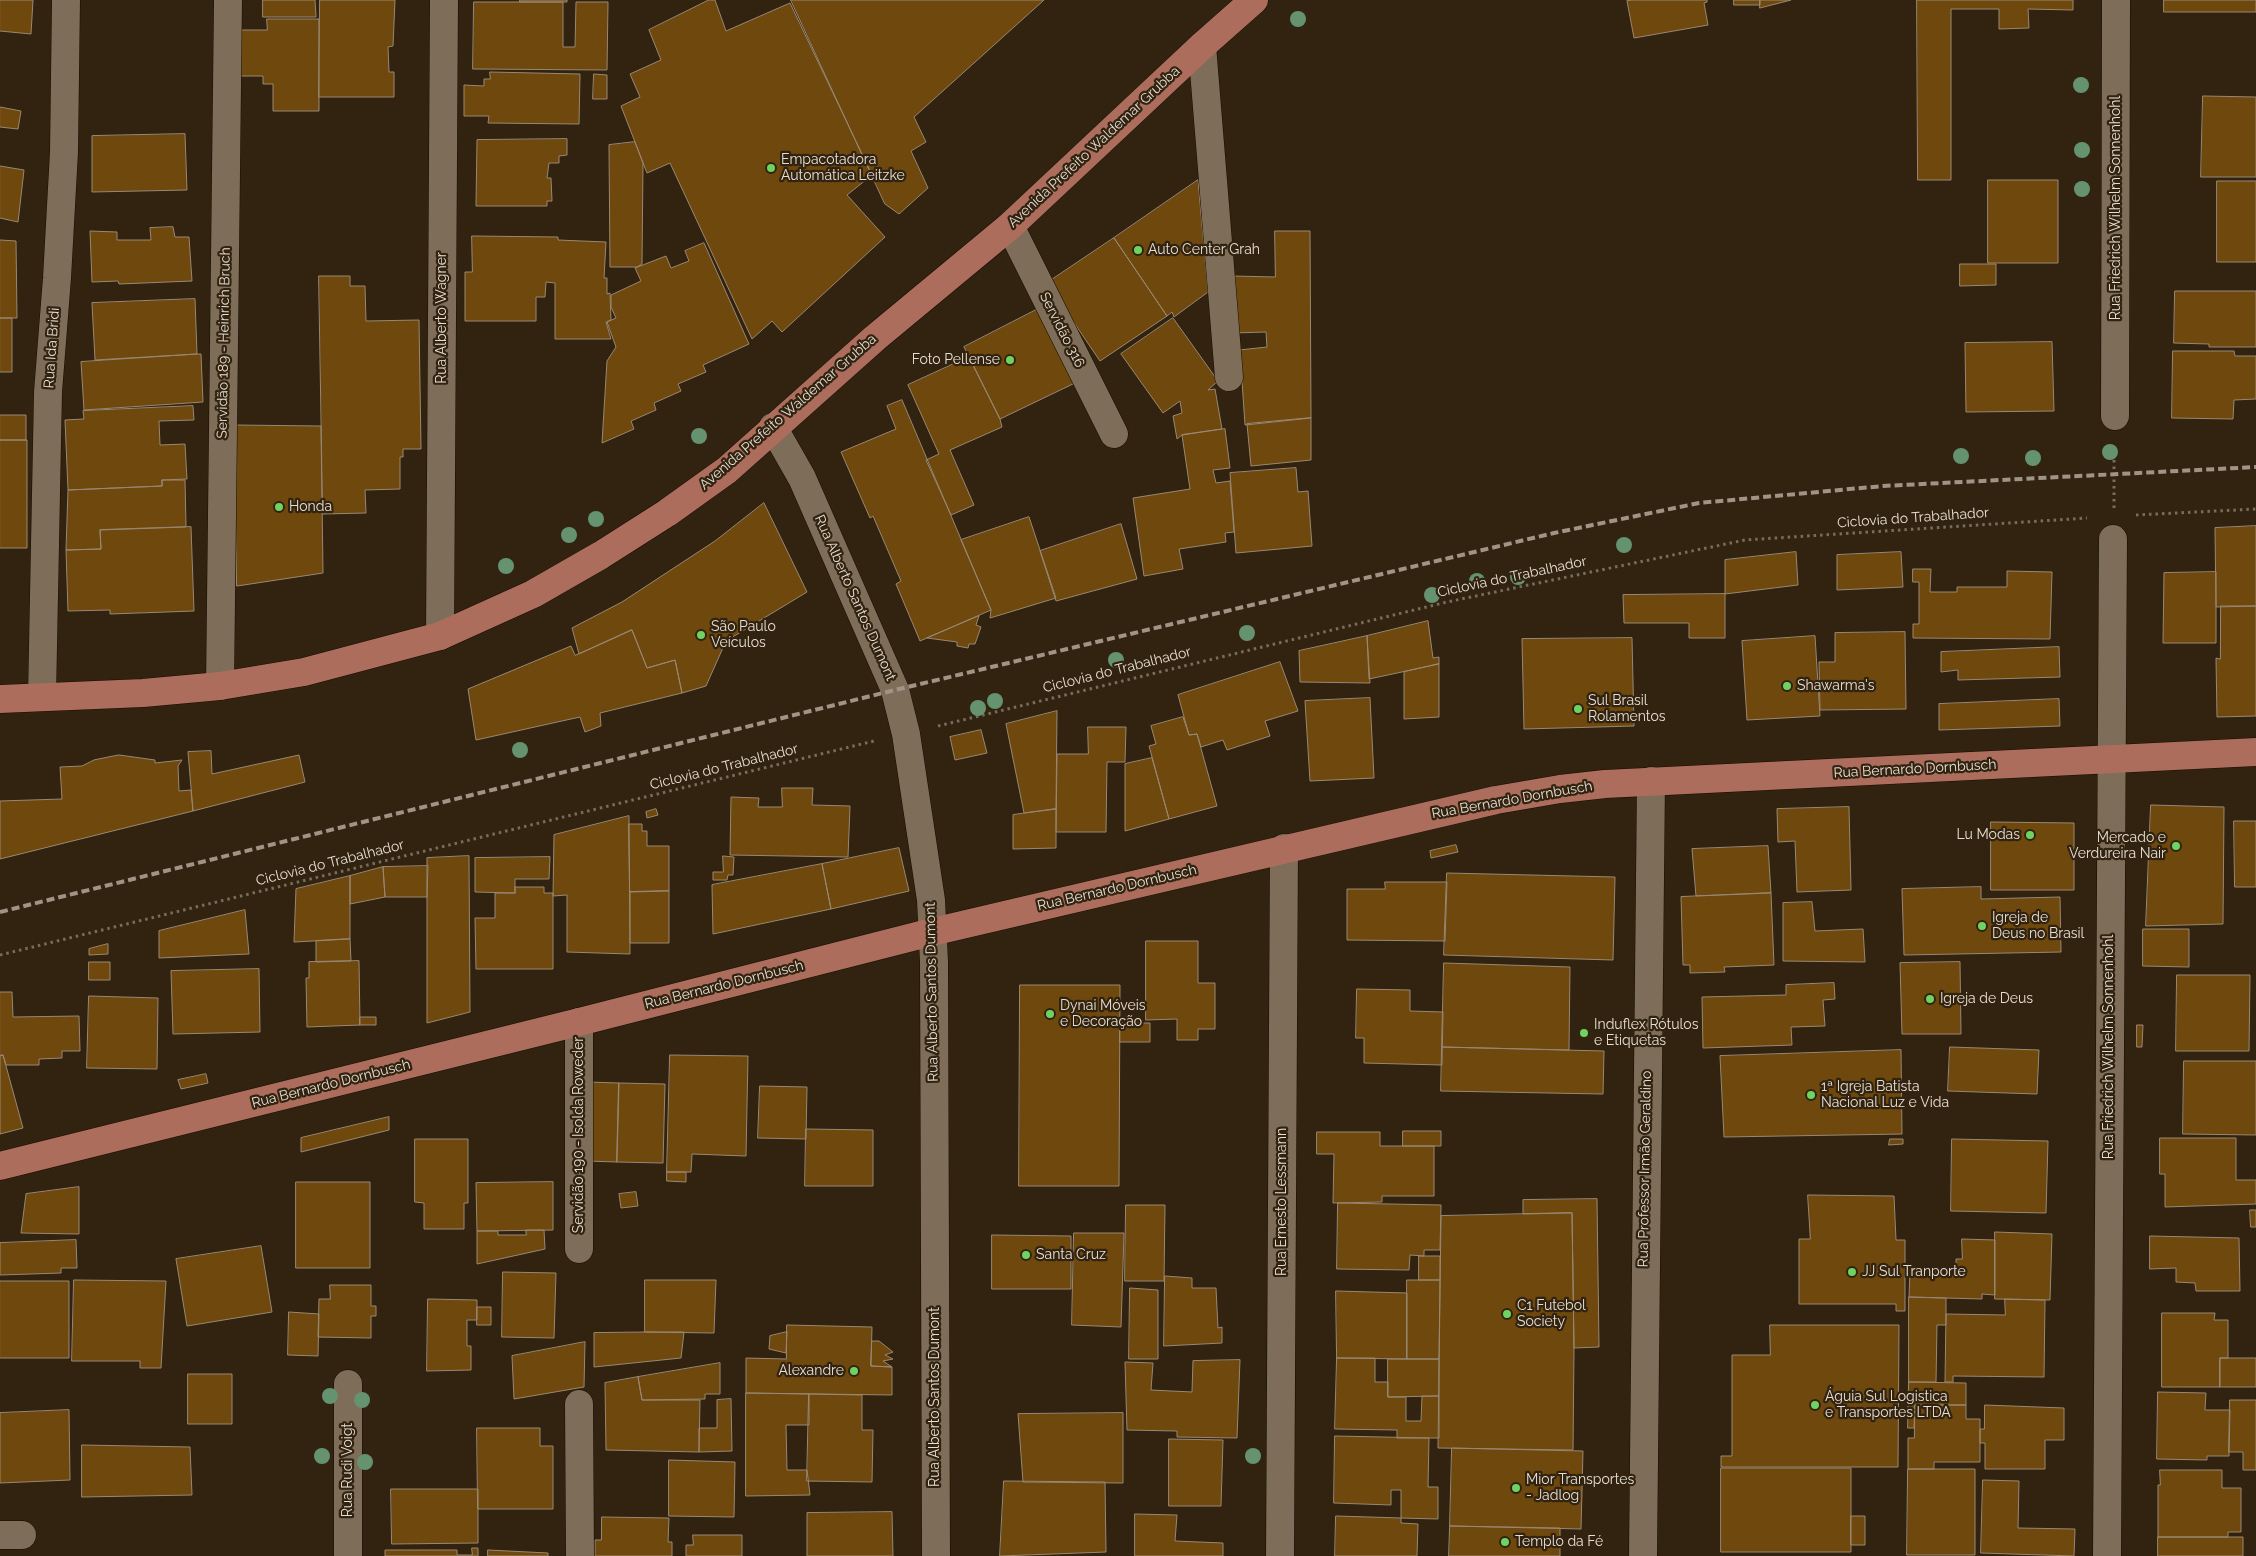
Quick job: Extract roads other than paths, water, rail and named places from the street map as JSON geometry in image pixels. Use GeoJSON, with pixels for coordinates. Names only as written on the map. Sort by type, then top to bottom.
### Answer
{"type":"FeatureCollection","features":[{"type":"Feature","properties":{"kind":"highway","name":"Avenida Prefeito Waldemar Grubba"},"geometry":{"type":"LineString","coordinates":[[0,699],[143,693],[220,686],[304,672],[440,636],[533,594],[601,555],[667,513],[726,470],[875,338],[1010,226],[1202,46],[1254,0]]}},
{"type":"Feature","properties":{"kind":"highway","name":"Rua Bernardo Dornbusch"},"geometry":{"type":"LineString","coordinates":[[0,1166],[932,932],[1284,848],[1496,800],[1560,789],[1651,781],[2256,752]]}},
{"type":"Feature","properties":{"kind":"street","name":"Rua Ida Bridi"},"geometry":{"type":"LineString","coordinates":[[42,697],[48,392],[64,152],[66,0]]}},
{"type":"Feature","properties":{"kind":"street","name":"Servidão 189 - Heinrich Bruch"},"geometry":{"type":"LineString","coordinates":[[220,686],[228,0]]}},
{"type":"Feature","properties":{"kind":"street","name":"Rua Alberto Wagner"},"geometry":{"type":"LineString","coordinates":[[440,636],[444,0]]}},
{"type":"Feature","properties":{"kind":"street","name":"Rua Friedrich Wilhelm Sonnenhohl"},"geometry":{"type":"LineString","coordinates":[[2115,416],[2116,0]]}},
{"type":"Feature","properties":{"kind":"street"},"geometry":{"type":"LineString","coordinates":[[1202,46],[1229,377]]}},
{"type":"Feature","properties":{"kind":"street","name":"Servidão 316"},"geometry":{"type":"LineString","coordinates":[[1010,226],[1114,434]]}},
{"type":"Feature","properties":{"kind":"street","name":"Rua Alberto Santos Dumont"},"geometry":{"type":"LineString","coordinates":[[773,428],[802,478],[895,690],[906,734],[931,900],[936,1556]]}},
{"type":"Feature","properties":{"kind":"street","name":"Rua Friedrich Wilhelm Sonnenhohl"},"geometry":{"type":"LineString","coordinates":[[2107,1556],[2110,760],[2113,528]]}},
{"type":"Feature","properties":{"kind":"street","name":"Rua Professor Irmão Geraldino"},"geometry":{"type":"LineString","coordinates":[[1643,1556],[1651,781]]}},
{"type":"Feature","properties":{"kind":"street","name":"Rua Ernesto Lessmann"},"geometry":{"type":"LineString","coordinates":[[1280,1556],[1284,848]]}},
{"type":"Feature","properties":{"kind":"street","name":"Servidão 190 - Isolda Roweder"},"geometry":{"type":"LineString","coordinates":[[579,1022],[579,1248]]}},
{"type":"Feature","properties":{"kind":"street","name":"Rua Rudi Voigt"},"geometry":{"type":"LineString","coordinates":[[348,1384],[348,1556]]}},
{"type":"Feature","properties":{"kind":"street"},"geometry":{"type":"LineString","coordinates":[[579,1404],[580,1556]]}},
{"type":"Feature","properties":{"kind":"railway"},"geometry":{"type":"LineString","coordinates":[[0,912],[895,690],[1554,533],[1699,503],[1883,486],[2256,467]]}},
{"type":"Feature","properties":{"kind":"place","name":"Empacotadora Automática Leitzke"},"geometry":{"type":"Point","coordinates":[771,168]}},
{"type":"Feature","properties":{"kind":"place","name":"Auto Center Grah"},"geometry":{"type":"Point","coordinates":[1138,250]}},
{"type":"Feature","properties":{"kind":"place","name":"Foto Pellense"},"geometry":{"type":"Point","coordinates":[1010,360]}},
{"type":"Feature","properties":{"kind":"place","name":"Honda"},"geometry":{"type":"Point","coordinates":[279,507]}},
{"type":"Feature","properties":{"kind":"place","name":"São Paulo Veículos"},"geometry":{"type":"Point","coordinates":[701,635]}},
{"type":"Feature","properties":{"kind":"place","name":"Shawarma's"},"geometry":{"type":"Point","coordinates":[1787,686]}},
{"type":"Feature","properties":{"kind":"place","name":"Sul Brasil Rolamentos"},"geometry":{"type":"Point","coordinates":[1578,709]}},
{"type":"Feature","properties":{"kind":"place","name":"Lu Modas"},"geometry":{"type":"Point","coordinates":[2030,835]}},
{"type":"Feature","properties":{"kind":"place","name":"Mercado e Verdureira Nair"},"geometry":{"type":"Point","coordinates":[2176,846]}},
{"type":"Feature","properties":{"kind":"place","name":"Igreja de Deus no Brasil"},"geometry":{"type":"Point","coordinates":[1982,926]}},
{"type":"Feature","properties":{"kind":"place","name":"Igreja de Deus"},"geometry":{"type":"Point","coordinates":[1930,999]}},
{"type":"Feature","properties":{"kind":"place","name":"Dynai Móveis e Decoração"},"geometry":{"type":"Point","coordinates":[1050,1014]}},
{"type":"Feature","properties":{"kind":"place","name":"Induflex Rótulos e Etiquetas"},"geometry":{"type":"Point","coordinates":[1584,1033]}},
{"type":"Feature","properties":{"kind":"place","name":"1ª Igreja Batista Nacional Luz e Vida"},"geometry":{"type":"Point","coordinates":[1811,1095]}},
{"type":"Feature","properties":{"kind":"place","name":"Santa Cruz"},"geometry":{"type":"Point","coordinates":[1026,1255]}},
{"type":"Feature","properties":{"kind":"place","name":"JJ Sul Tranporte"},"geometry":{"type":"Point","coordinates":[1852,1272]}},
{"type":"Feature","properties":{"kind":"place","name":"C1 Futebol Society"},"geometry":{"type":"Point","coordinates":[1507,1314]}},
{"type":"Feature","properties":{"kind":"place","name":"Alexandre"},"geometry":{"type":"Point","coordinates":[854,1371]}},
{"type":"Feature","properties":{"kind":"place","name":"Águia Sul Logistica e Transportes LTDA"},"geometry":{"type":"Point","coordinates":[1815,1405]}},
{"type":"Feature","properties":{"kind":"place","name":"Mior Transportes - Jadlog"},"geometry":{"type":"Point","coordinates":[1516,1488]}},
{"type":"Feature","properties":{"kind":"place","name":"Templo da Fé"},"geometry":{"type":"Point","coordinates":[1505,1542]}}]}
